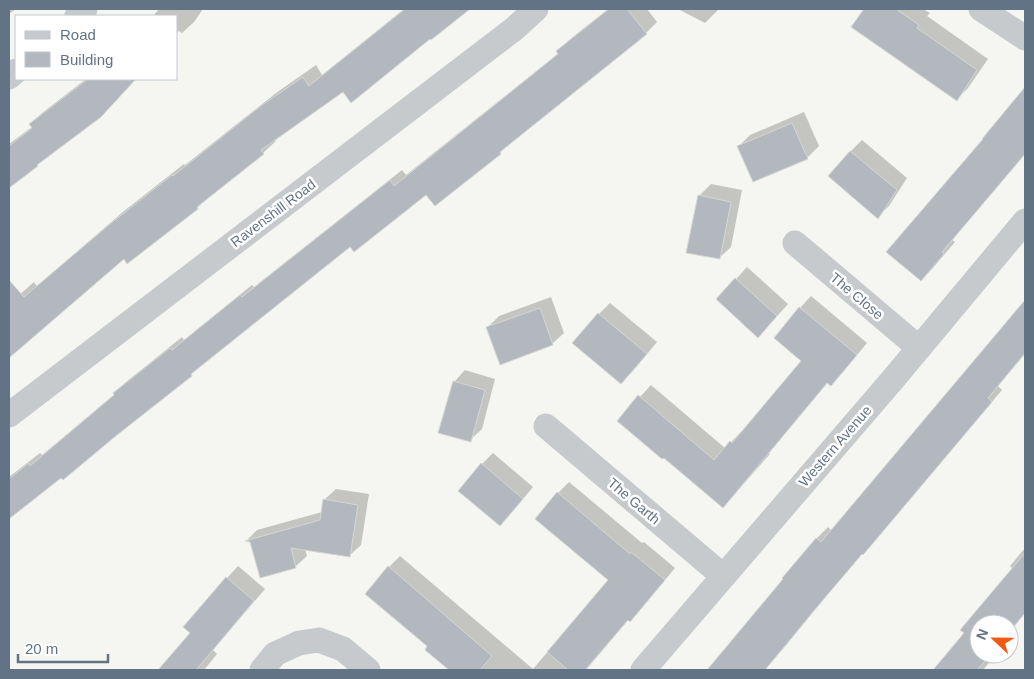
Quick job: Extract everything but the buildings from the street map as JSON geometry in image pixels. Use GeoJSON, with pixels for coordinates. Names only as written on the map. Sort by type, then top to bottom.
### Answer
{"type":"FeatureCollection","features":[{"type":"Feature","properties":{"kind":"street","name":"Ravenshill Road"},"geometry":{"type":"LineString","coordinates":[[9,415],[514,28],[536,9]]}},
{"type":"Feature","properties":{"kind":"street"},"geometry":{"type":"LineString","coordinates":[[981,9],[1025,38]]}},
{"type":"Feature","properties":{"kind":"street","name":"Western Avenue"},"geometry":{"type":"LineString","coordinates":[[643,670],[919,348],[1025,221]]}},
{"type":"Feature","properties":{"kind":"street","name":"The Close"},"geometry":{"type":"LineString","coordinates":[[795,243],[919,348]]}},
{"type":"Feature","properties":{"kind":"street","name":"The Garth"},"geometry":{"type":"LineString","coordinates":[[546,426],[723,576]]}},
{"type":"Feature","properties":{"kind":"street"},"geometry":{"type":"LineString","coordinates":[[262,670],[275,654],[299,643],[319,640],[343,649],[368,670]]}}]}
